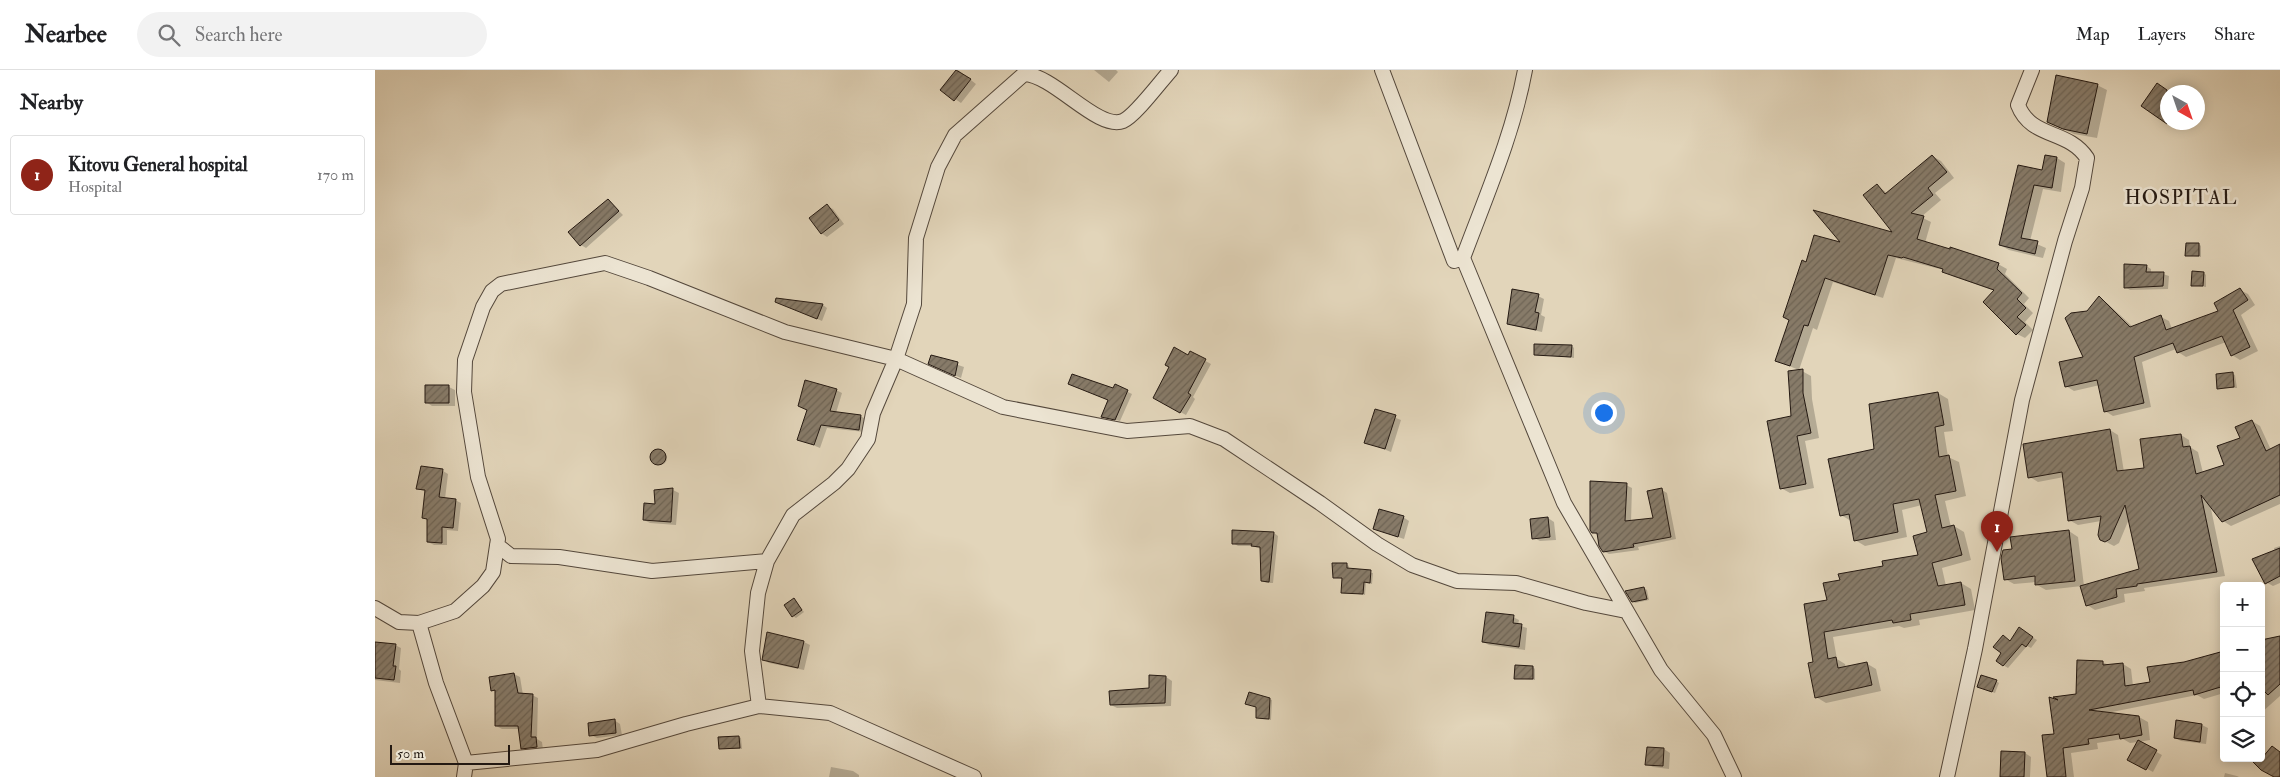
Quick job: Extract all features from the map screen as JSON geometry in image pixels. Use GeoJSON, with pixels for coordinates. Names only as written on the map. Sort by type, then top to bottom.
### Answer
{"type":"FeatureCollection","features":[{"type":"Feature","properties":{"kind":"street"},"geometry":{"type":"LineString","coordinates":[[759,706],[752,651],[758,593],[767,561],[793,515],[834,483],[848,469],[868,439],[873,413],[896,360],[914,304],[916,238],[938,167],[955,135],[1024,74],[1032,75],[1065,93],[1102,120],[1123,121],[1137,109],[1171,70]]}},
{"type":"Feature","properties":{"kind":"street"},"geometry":{"type":"LineString","coordinates":[[1382,70],[1455,261],[1463,258]]}},
{"type":"Feature","properties":{"kind":"street"},"geometry":{"type":"LineString","coordinates":[[1525,70],[1519,100],[1463,258],[1564,503],[1661,670],[1714,735],[1734,777]]}},
{"type":"Feature","properties":{"kind":"street"},"geometry":{"type":"LineString","coordinates":[[1947,777],[1975,649],[2022,400],[2065,241],[2082,188],[2087,158],[2081,149],[2067,140],[2036,128],[2022,117],[2018,105],[2032,70]]}},
{"type":"Feature","properties":{"kind":"street"},"geometry":{"type":"LineString","coordinates":[[375,608],[399,622],[419,623],[455,611],[483,586],[493,572],[498,539],[478,477],[464,392],[465,360],[483,307],[492,291],[501,284],[605,262],[785,332],[896,360],[1003,407],[1127,431],[1190,426],[1224,439],[1320,503],[1377,544],[1413,565],[1457,581],[1517,584],[1586,603],[1626,611]]}},
{"type":"Feature","properties":{"kind":"street"},"geometry":{"type":"LineString","coordinates":[[497,545],[511,556],[559,557],[652,571],[767,561]]}},
{"type":"Feature","properties":{"kind":"street"},"geometry":{"type":"LineString","coordinates":[[419,623],[436,683],[465,770],[597,750],[686,724],[759,706],[830,713],[974,777]]}},
{"type":"Feature","properties":{"kind":"building"},"geometry":{"type":"Polygon","coordinates":[[[956,70],[971,79],[954,101],[940,90],[956,70]]]}},
{"type":"Feature","properties":{"kind":"building"},"geometry":{"type":"Polygon","coordinates":[[[2056,75],[2098,84],[2087,134],[2063,129],[2047,122],[2056,75]]]}},
{"type":"Feature","properties":{"kind":"building"},"geometry":{"type":"Polygon","coordinates":[[[2157,83],[2160,85],[2160,119],[2141,106],[2157,83]]]}},
{"type":"Feature","properties":{"kind":"building"},"geometry":{"type":"Polygon","coordinates":[[[1932,155],[1947,172],[1928,188],[1933,195],[1911,213],[1924,216],[1917,239],[1950,249],[1950,247],[1999,263],[1997,269],[2022,293],[2017,299],[2026,308],[2017,317],[2026,325],[2016,335],[1983,302],[1994,290],[1942,272],[1943,269],[1903,257],[1888,255],[1875,295],[1825,278],[1808,326],[1804,325],[1790,366],[1775,361],[1789,320],[1783,317],[1802,260],[1806,262],[1814,235],[1840,242],[1813,210],[1892,232],[1863,195],[1877,184],[1885,194],[1932,155]]]}},
{"type":"Feature","properties":{"kind":"building"},"geometry":{"type":"Polygon","coordinates":[[[2045,155],[2057,157],[2052,188],[2034,185],[2021,238],[2038,241],[2035,254],[1999,245],[2018,165],[2042,170],[2045,155]]]}},
{"type":"Feature","properties":{"kind":"building"},"geometry":{"type":"Polygon","coordinates":[[[608,199],[619,211],[580,246],[568,232],[608,199]]]}},
{"type":"Feature","properties":{"kind":"building"},"geometry":{"type":"Polygon","coordinates":[[[827,204],[839,220],[821,234],[809,218],[827,204]]]}},
{"type":"Feature","properties":{"kind":"building"},"geometry":{"type":"Polygon","coordinates":[[[2186,243],[2199,243],[2199,256],[2185,256],[2186,243]]]}},
{"type":"Feature","properties":{"kind":"building"},"geometry":{"type":"Polygon","coordinates":[[[2124,264],[2147,265],[2146,272],[2164,272],[2163,286],[2124,288],[2124,264]]]}},
{"type":"Feature","properties":{"kind":"building"},"geometry":{"type":"Polygon","coordinates":[[[2192,271],[2204,272],[2203,286],[2191,286],[2192,271]]]}},
{"type":"Feature","properties":{"kind":"building"},"geometry":{"type":"Polygon","coordinates":[[[2240,288],[2248,300],[2233,310],[2250,347],[2231,356],[2222,336],[2177,353],[2173,343],[2134,357],[2144,403],[2104,412],[2097,380],[2065,387],[2059,362],[2083,357],[2065,318],[2071,313],[2087,311],[2099,296],[2130,327],[2161,315],[2166,330],[2218,311],[2214,303],[2240,288]]]}},
{"type":"Feature","properties":{"kind":"building"},"geometry":{"type":"Polygon","coordinates":[[[1512,289],[1539,294],[1535,312],[1539,313],[1536,330],[1507,324],[1512,289]]]}},
{"type":"Feature","properties":{"kind":"building"},"geometry":{"type":"Polygon","coordinates":[[[776,298],[823,304],[817,319],[775,302],[776,298]]]}},
{"type":"Feature","properties":{"kind":"building"},"geometry":{"type":"Polygon","coordinates":[[[1534,344],[1572,345],[1571,357],[1534,355],[1534,344]]]}},
{"type":"Feature","properties":{"kind":"building"},"geometry":{"type":"Polygon","coordinates":[[[1174,347],[1188,355],[1190,351],[1206,359],[1188,393],[1191,395],[1180,413],[1153,398],[1169,367],[1165,365],[1174,347]]]}},
{"type":"Feature","properties":{"kind":"building"},"geometry":{"type":"Polygon","coordinates":[[[931,355],[958,362],[955,376],[928,364],[931,355]]]}},
{"type":"Feature","properties":{"kind":"building"},"geometry":{"type":"Polygon","coordinates":[[[1803,369],[1803,393],[1811,433],[1797,436],[1806,484],[1780,489],[1767,421],[1791,416],[1788,371],[1803,369]]]}},
{"type":"Feature","properties":{"kind":"building"},"geometry":{"type":"Polygon","coordinates":[[[2233,372],[2234,387],[2217,389],[2216,374],[2233,372]]]}},
{"type":"Feature","properties":{"kind":"building"},"geometry":{"type":"Polygon","coordinates":[[[1072,374],[1113,388],[1115,384],[1128,390],[1115,420],[1101,417],[1108,400],[1068,384],[1072,374]]]}},
{"type":"Feature","properties":{"kind":"building"},"geometry":{"type":"Polygon","coordinates":[[[805,380],[837,389],[830,411],[861,415],[859,430],[821,425],[814,445],[797,440],[807,410],[798,406],[805,380]]]}},
{"type":"Feature","properties":{"kind":"building"},"geometry":{"type":"Polygon","coordinates":[[[425,385],[449,385],[449,403],[425,403],[425,385]]]}},
{"type":"Feature","properties":{"kind":"building"},"geometry":{"type":"Polygon","coordinates":[[[1938,392],[1944,425],[1935,427],[1939,457],[1949,455],[1956,491],[1935,495],[1942,528],[1954,525],[1962,555],[1932,563],[1938,586],[1961,582],[1965,605],[1910,614],[1911,620],[1893,623],[1892,620],[1824,632],[1828,659],[1836,657],[1838,668],[1867,662],[1872,685],[1815,698],[1808,663],[1813,662],[1804,604],[1827,600],[1823,583],[1840,580],[1838,574],[1883,566],[1882,561],[1918,555],[1913,536],[1927,532],[1919,499],[1893,504],[1898,532],[1854,541],[1849,514],[1840,516],[1828,459],[1874,449],[1869,404],[1938,392]]]}},
{"type":"Feature","properties":{"kind":"building"},"geometry":{"type":"Polygon","coordinates":[[[1375,409],[1396,415],[1385,449],[1364,443],[1375,409]]]}},
{"type":"Feature","properties":{"kind":"building"},"geometry":{"type":"Polygon","coordinates":[[[2252,420],[2266,451],[2280,444],[2280,495],[2222,522],[2201,495],[2217,572],[2116,589],[2117,597],[2086,606],[2080,586],[2139,569],[2125,505],[2110,539],[2105,542],[2100,540],[2098,535],[2101,516],[2068,521],[2062,472],[2028,478],[2023,444],[2110,429],[2117,471],[2144,468],[2140,439],[2181,434],[2183,447],[2190,446],[2196,474],[2224,465],[2217,446],[2240,438],[2235,427],[2252,420]]]}},
{"type":"Feature","properties":{"kind":"building"},"geometry":{"type":"Polygon","coordinates":[[[658,449],[664,451],[666,457],[664,463],[658,465],[652,463],[650,457],[652,451],[658,449]]]}},
{"type":"Feature","properties":{"kind":"building"},"geometry":{"type":"Polygon","coordinates":[[[421,466],[443,469],[439,497],[456,499],[453,528],[442,527],[442,543],[427,542],[427,519],[422,518],[425,490],[416,489],[421,466]]]}},
{"type":"Feature","properties":{"kind":"building"},"geometry":{"type":"Polygon","coordinates":[[[1590,481],[1627,483],[1625,521],[1653,518],[1647,491],[1662,488],[1671,537],[1633,544],[1634,547],[1603,552],[1599,546],[1597,533],[1592,533],[1590,530],[1590,481]]]}},
{"type":"Feature","properties":{"kind":"building"},"geometry":{"type":"Polygon","coordinates":[[[673,488],[671,522],[643,520],[644,503],[655,504],[654,490],[673,488]]]}},
{"type":"Feature","properties":{"kind":"building"},"geometry":{"type":"Polygon","coordinates":[[[1379,509],[1404,516],[1398,537],[1373,529],[1379,509]]]}},
{"type":"Feature","properties":{"kind":"building"},"geometry":{"type":"Polygon","coordinates":[[[1548,517],[1550,537],[1532,539],[1530,519],[1548,517]]]}},
{"type":"Feature","properties":{"kind":"building"},"geometry":{"type":"Polygon","coordinates":[[[1232,530],[1274,532],[1269,582],[1261,581],[1260,547],[1251,546],[1252,544],[1232,544],[1232,530]]]}},
{"type":"Feature","properties":{"kind":"building"},"geometry":{"type":"Polygon","coordinates":[[[2069,530],[2075,581],[2035,585],[2035,576],[2004,580],[2001,558],[2003,550],[2012,549],[2010,537],[2069,530]]]}},
{"type":"Feature","properties":{"kind":"building"},"geometry":{"type":"Polygon","coordinates":[[[2280,548],[2280,576],[2265,584],[2252,559],[2280,548]]]}},
{"type":"Feature","properties":{"kind":"building"},"geometry":{"type":"Polygon","coordinates":[[[1332,563],[1347,563],[1347,568],[1371,570],[1370,583],[1364,582],[1363,594],[1341,593],[1342,578],[1333,578],[1332,563]]]}},
{"type":"Feature","properties":{"kind":"building"},"geometry":{"type":"Polygon","coordinates":[[[1644,587],[1647,599],[1632,602],[1625,591],[1644,587]]]}},
{"type":"Feature","properties":{"kind":"building"},"geometry":{"type":"Polygon","coordinates":[[[794,598],[802,610],[792,617],[784,605],[794,598]]]}},
{"type":"Feature","properties":{"kind":"building"},"geometry":{"type":"Polygon","coordinates":[[[1486,612],[1514,615],[1513,623],[1522,624],[1519,647],[1482,642],[1486,612]]]}},
{"type":"Feature","properties":{"kind":"building"},"geometry":{"type":"Polygon","coordinates":[[[2019,627],[2033,637],[2026,647],[2022,644],[2003,666],[1996,661],[2001,653],[1993,647],[2003,635],[2010,641],[2019,627]]]}},
{"type":"Feature","properties":{"kind":"building"},"geometry":{"type":"Polygon","coordinates":[[[767,632],[804,641],[798,668],[762,660],[767,632]]]}},
{"type":"Feature","properties":{"kind":"building"},"geometry":{"type":"Polygon","coordinates":[[[2280,636],[2280,684],[2268,695],[2265,692],[2265,639],[2280,636]]]}},
{"type":"Feature","properties":{"kind":"building"},"geometry":{"type":"Polygon","coordinates":[[[375,642],[396,644],[393,666],[396,666],[394,680],[375,678],[375,642]]]}},
{"type":"Feature","properties":{"kind":"building"},"geometry":{"type":"Polygon","coordinates":[[[2220,652],[2220,687],[2194,695],[2193,690],[2089,710],[2139,716],[2142,735],[2120,739],[2119,734],[2088,739],[2089,744],[2063,748],[2066,777],[2047,777],[2042,735],[2054,734],[2049,697],[2058,700],[2053,697],[2076,694],[2077,660],[2103,661],[2103,665],[2123,663],[2125,686],[2150,682],[2147,667],[2184,662],[2220,652]]]}},
{"type":"Feature","properties":{"kind":"building"},"geometry":{"type":"Polygon","coordinates":[[[1515,665],[1533,666],[1533,679],[1514,679],[1515,665]]]}},
{"type":"Feature","properties":{"kind":"building"},"geometry":{"type":"Polygon","coordinates":[[[514,673],[518,693],[533,694],[531,737],[536,737],[537,747],[521,749],[518,726],[495,726],[495,690],[491,691],[489,677],[514,673]]]}},
{"type":"Feature","properties":{"kind":"building"},"geometry":{"type":"Polygon","coordinates":[[[1149,675],[1166,676],[1165,703],[1110,705],[1109,691],[1149,688],[1149,675]]]}},
{"type":"Feature","properties":{"kind":"building"},"geometry":{"type":"Polygon","coordinates":[[[1981,675],[1997,680],[1992,692],[1977,687],[1981,675]]]}},
{"type":"Feature","properties":{"kind":"building"},"geometry":{"type":"Polygon","coordinates":[[[1249,692],[1270,698],[1269,719],[1256,718],[1256,707],[1245,704],[1249,692]]]}},
{"type":"Feature","properties":{"kind":"building"},"geometry":{"type":"Polygon","coordinates":[[[615,719],[616,733],[589,736],[588,723],[615,719]]]}},
{"type":"Feature","properties":{"kind":"building"},"geometry":{"type":"Polygon","coordinates":[[[2176,720],[2202,724],[2200,742],[2174,738],[2176,720]]]}},
{"type":"Feature","properties":{"kind":"building"},"geometry":{"type":"Polygon","coordinates":[[[739,736],[740,748],[719,749],[718,737],[739,736]]]}},
{"type":"Feature","properties":{"kind":"building"},"geometry":{"type":"Polygon","coordinates":[[[2138,740],[2157,750],[2146,770],[2127,760],[2138,740]]]}},
{"type":"Feature","properties":{"kind":"building"},"geometry":{"type":"Polygon","coordinates":[[[2272,746],[2280,752],[2280,777],[2274,777],[2261,770],[2253,762],[2265,762],[2265,754],[2272,746]]]}},
{"type":"Feature","properties":{"kind":"building"},"geometry":{"type":"Polygon","coordinates":[[[1647,747],[1664,748],[1663,766],[1645,765],[1647,747]]]}},
{"type":"Feature","properties":{"kind":"building"},"geometry":{"type":"Polygon","coordinates":[[[2001,751],[2025,752],[2024,777],[2000,777],[2001,751]]]}},
{"type":"Feature","properties":{"kind":"place","name":"Kitovu General hospital"},"geometry":{"type":"Point","coordinates":[1997,552]}},
{"type":"Feature","properties":{"kind":"district","name":"HOSPITAL"},"geometry":{"type":"Point","coordinates":[2181,197]}}]}
